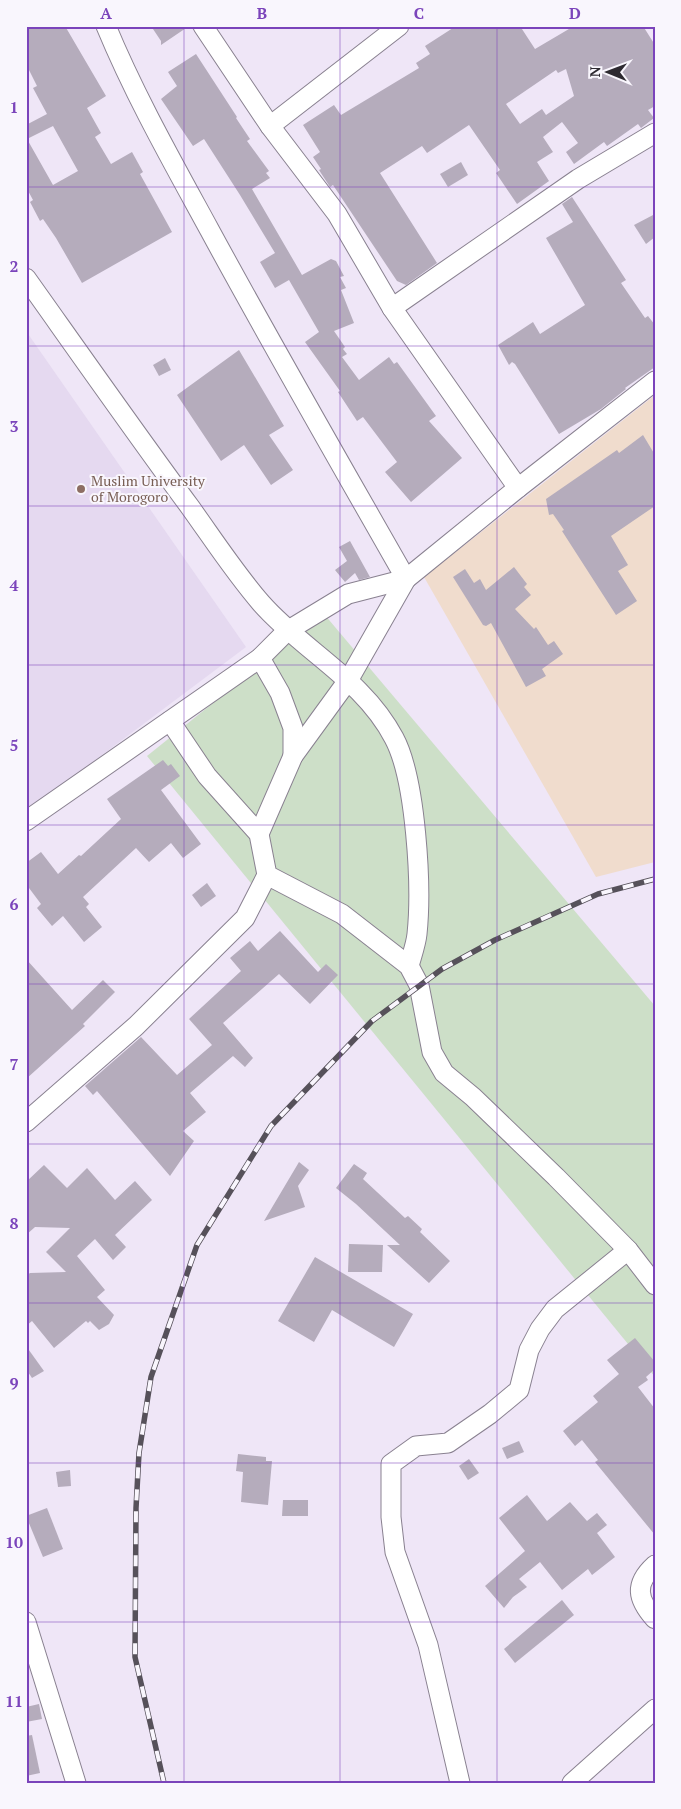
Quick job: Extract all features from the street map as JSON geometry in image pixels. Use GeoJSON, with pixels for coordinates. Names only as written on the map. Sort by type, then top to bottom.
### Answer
{"type":"FeatureCollection","features":[{"type":"Feature","properties":{"kind":"street"},"geometry":{"type":"LineString","coordinates":[[106,26],[122,61],[233,273],[406,579]]}},
{"type":"Feature","properties":{"kind":"street"},"geometry":{"type":"LineString","coordinates":[[203,26],[270,126],[337,214],[392,308],[518,488]]}},
{"type":"Feature","properties":{"kind":"street"},"geometry":{"type":"LineString","coordinates":[[270,126],[399,26]]}},
{"type":"Feature","properties":{"kind":"street"},"geometry":{"type":"LineString","coordinates":[[392,308],[578,179],[655,133]]}},
{"type":"Feature","properties":{"kind":"street"},"geometry":{"type":"LineString","coordinates":[[26,278],[125,419],[254,594],[287,631],[349,679],[376,711],[395,739],[412,800],[417,934],[409,966]]}},
{"type":"Feature","properties":{"kind":"street"},"geometry":{"type":"LineString","coordinates":[[259,834],[293,756],[349,679],[406,579],[518,488],[655,381]]}},
{"type":"Feature","properties":{"kind":"street"},"geometry":{"type":"LineString","coordinates":[[26,821],[260,658],[287,631],[348,594],[406,579]]}},
{"type":"Feature","properties":{"kind":"street"},"geometry":{"type":"LineString","coordinates":[[260,658],[280,693],[293,728],[293,756]]}},
{"type":"Feature","properties":{"kind":"street"},"geometry":{"type":"LineString","coordinates":[[26,1122],[136,1026],[245,918],[267,875],[259,834],[207,776],[170,721]]}},
{"type":"Feature","properties":{"kind":"street"},"geometry":{"type":"LineString","coordinates":[[267,875],[342,914],[409,966],[419,985],[432,1052],[444,1073],[473,1096],[628,1250],[655,1285]]}},
{"type":"Feature","properties":{"kind":"street"},"geometry":{"type":"LineString","coordinates":[[460,1783],[428,1645],[395,1552],[391,1517],[391,1464],[416,1446],[448,1442],[490,1414],[519,1390],[530,1350],[540,1329],[555,1309],[628,1250]]}},
{"type":"Feature","properties":{"kind":"street"},"geometry":{"type":"LineString","coordinates":[[655,1565],[644,1575],[640,1593],[646,1608],[655,1619]]}},
{"type":"Feature","properties":{"kind":"street"},"geometry":{"type":"LineString","coordinates":[[26,1622],[76,1783]]}},
{"type":"Feature","properties":{"kind":"street"},"geometry":{"type":"LineString","coordinates":[[572,1783],[655,1709]]}},
{"type":"Feature","properties":{"kind":"shaded area","name":"Muslim University of Morogoro"},"geometry":{"type":"Polygon","coordinates":[[[26,331],[246,647],[26,812],[26,331]]]}},
{"type":"Feature","properties":{"kind":"shaded area"},"geometry":{"type":"Polygon","coordinates":[[[655,395],[655,862],[596,877],[424,577],[655,395]]]}},
{"type":"Feature","properties":{"kind":"green space"},"geometry":{"type":"Polygon","coordinates":[[[324,614],[655,1006],[655,1377],[147,756],[324,614]]]}},
{"type":"Feature","properties":{"kind":"building"},"geometry":{"type":"Polygon","coordinates":[[[32,26],[65,26],[106,96],[87,108],[101,133],[95,137],[111,164],[132,152],[143,172],[140,174],[172,232],[82,283],[56,238],[43,219],[40,221],[30,202],[33,200],[26,187],[26,125],[47,114],[33,88],[37,86],[26,64],[26,29],[32,26]],[[53,126],[27,139],[53,185],[78,171],[53,126]]]}},
{"type":"Feature","properties":{"kind":"building"},"geometry":{"type":"Polygon","coordinates":[[[151,26],[189,26],[161,45],[161,41],[151,26]]]}},
{"type":"Feature","properties":{"kind":"building"},"geometry":{"type":"Polygon","coordinates":[[[456,26],[520,26],[535,49],[574,26],[643,26],[655,45],[655,106],[648,110],[654,118],[641,128],[638,124],[607,146],[604,142],[574,164],[566,152],[578,143],[562,122],[543,137],[553,152],[537,162],[549,181],[517,204],[496,173],[500,170],[469,125],[427,153],[422,146],[380,173],[437,263],[406,285],[397,281],[333,185],[330,187],[319,170],[321,169],[313,157],[320,152],[303,125],[334,105],[341,115],[419,68],[416,63],[430,54],[425,46],[456,26]],[[566,69],[558,73],[556,70],[506,104],[520,124],[542,109],[546,115],[574,96],[566,69]]]}},
{"type":"Feature","properties":{"kind":"building"},"geometry":{"type":"Polygon","coordinates":[[[196,54],[250,139],[247,141],[269,171],[266,173],[270,178],[252,189],[302,275],[331,259],[336,261],[344,276],[340,277],[346,288],[341,290],[354,323],[334,331],[345,347],[343,349],[347,354],[342,357],[359,380],[389,357],[394,364],[397,362],[436,416],[429,421],[462,458],[411,502],[385,472],[397,462],[363,417],[357,421],[338,392],[340,391],[305,342],[319,332],[289,280],[275,288],[260,262],[275,253],[240,195],[204,139],[193,146],[161,99],[177,86],[168,72],[196,54]]]}},
{"type":"Feature","properties":{"kind":"building"},"geometry":{"type":"Polygon","coordinates":[[[461,162],[468,175],[448,187],[440,174],[461,162]]]}},
{"type":"Feature","properties":{"kind":"building"},"geometry":{"type":"Polygon","coordinates":[[[572,197],[626,280],[621,283],[645,318],[648,316],[655,325],[655,367],[625,388],[601,409],[559,434],[515,364],[512,362],[509,365],[498,345],[533,322],[540,334],[585,305],[546,238],[573,222],[562,204],[572,197]]]}},
{"type":"Feature","properties":{"kind":"building"},"geometry":{"type":"Polygon","coordinates":[[[655,214],[655,237],[646,244],[634,225],[655,214]]]}},
{"type":"Feature","properties":{"kind":"building"},"geometry":{"type":"Polygon","coordinates":[[[239,350],[284,426],[269,435],[293,470],[271,485],[244,445],[221,461],[177,395],[239,350]]]}},
{"type":"Feature","properties":{"kind":"building"},"geometry":{"type":"Polygon","coordinates":[[[165,358],[171,370],[159,376],[153,365],[165,358]]]}},
{"type":"Feature","properties":{"kind":"building"},"geometry":{"type":"Polygon","coordinates":[[[643,435],[655,455],[655,506],[611,536],[628,565],[618,571],[637,601],[616,615],[562,531],[564,530],[553,514],[549,515],[546,499],[617,450],[619,453],[643,435]]]}},
{"type":"Feature","properties":{"kind":"building"},"geometry":{"type":"Polygon","coordinates":[[[350,541],[370,577],[359,580],[355,573],[345,582],[335,570],[347,561],[339,547],[350,541]]]}},
{"type":"Feature","properties":{"kind":"building"},"geometry":{"type":"Polygon","coordinates":[[[514,567],[527,584],[524,587],[531,595],[515,609],[534,629],[536,627],[548,645],[554,641],[563,654],[542,669],[546,676],[526,687],[491,623],[486,626],[483,625],[453,577],[465,569],[474,583],[480,579],[486,590],[514,567]]]}},
{"type":"Feature","properties":{"kind":"building"},"geometry":{"type":"Polygon","coordinates":[[[163,760],[168,766],[171,764],[180,776],[161,790],[201,844],[183,858],[171,843],[149,862],[136,848],[83,897],[89,904],[86,907],[102,927],[84,942],[63,916],[52,926],[37,908],[41,904],[26,884],[26,863],[41,852],[58,874],[79,855],[81,856],[121,819],[107,799],[163,760]]]}},
{"type":"Feature","properties":{"kind":"building"},"geometry":{"type":"Polygon","coordinates":[[[207,883],[216,896],[201,907],[192,895],[207,883]]]}},
{"type":"Feature","properties":{"kind":"building"},"geometry":{"type":"Polygon","coordinates":[[[280,931],[318,972],[326,964],[338,975],[310,1004],[279,974],[223,1023],[253,1058],[245,1067],[233,1056],[190,1093],[206,1112],[183,1131],[194,1141],[170,1176],[97,1091],[93,1095],[85,1086],[141,1037],[177,1075],[212,1045],[189,1019],[241,971],[230,958],[250,941],[258,951],[280,931]]]}},
{"type":"Feature","properties":{"kind":"building"},"geometry":{"type":"Polygon","coordinates":[[[26,959],[72,1010],[103,980],[115,992],[83,1024],[85,1026],[26,1079],[26,959]]]}},
{"type":"Feature","properties":{"kind":"building"},"geometry":{"type":"Polygon","coordinates":[[[299,1162],[309,1170],[298,1186],[305,1207],[264,1221],[299,1162]]]}},
{"type":"Feature","properties":{"kind":"building"},"geometry":{"type":"Polygon","coordinates":[[[354,1164],[367,1173],[363,1179],[405,1218],[408,1216],[422,1229],[420,1232],[450,1261],[429,1283],[387,1245],[400,1245],[336,1188],[354,1164]]]}},
{"type":"Feature","properties":{"kind":"building"},"geometry":{"type":"Polygon","coordinates":[[[44,1165],[67,1188],[87,1168],[115,1200],[135,1181],[152,1200],[115,1235],[126,1247],[113,1260],[95,1239],[77,1256],[105,1290],[97,1297],[114,1315],[109,1324],[99,1330],[90,1321],[88,1323],[86,1321],[54,1348],[32,1321],[26,1326],[26,1276],[30,1273],[66,1272],[46,1252],[70,1228],[35,1227],[26,1235],[26,1182],[44,1165]]]}},
{"type":"Feature","properties":{"kind":"building"},"geometry":{"type":"Polygon","coordinates":[[[349,1244],[383,1245],[382,1272],[348,1272],[349,1244]]]}},
{"type":"Feature","properties":{"kind":"building"},"geometry":{"type":"Polygon","coordinates":[[[315,1257],[413,1314],[394,1347],[332,1310],[314,1342],[278,1321],[315,1257]]]}},
{"type":"Feature","properties":{"kind":"building"},"geometry":{"type":"Polygon","coordinates":[[[635,1338],[655,1362],[655,1369],[646,1377],[648,1380],[638,1387],[655,1409],[655,1535],[595,1462],[598,1460],[582,1440],[575,1446],[563,1431],[598,1402],[593,1396],[619,1374],[607,1360],[635,1338]]]}},
{"type":"Feature","properties":{"kind":"building"},"geometry":{"type":"Polygon","coordinates":[[[26,1346],[44,1371],[32,1378],[26,1369],[26,1346]]]}},
{"type":"Feature","properties":{"kind":"building"},"geometry":{"type":"Polygon","coordinates":[[[519,1441],[524,1452],[507,1459],[502,1448],[519,1441]]]}},
{"type":"Feature","properties":{"kind":"building"},"geometry":{"type":"Polygon","coordinates":[[[238,1454],[266,1457],[266,1461],[272,1461],[268,1505],[241,1502],[243,1472],[236,1471],[238,1454]]]}},
{"type":"Feature","properties":{"kind":"building"},"geometry":{"type":"Polygon","coordinates":[[[469,1459],[479,1473],[468,1480],[459,1466],[469,1459]]]}},
{"type":"Feature","properties":{"kind":"building"},"geometry":{"type":"Polygon","coordinates":[[[70,1470],[71,1486],[58,1487],[56,1472],[70,1470]]]}},
{"type":"Feature","properties":{"kind":"building"},"geometry":{"type":"Polygon","coordinates":[[[527,1495],[547,1521],[570,1502],[587,1521],[597,1513],[607,1525],[597,1533],[615,1557],[592,1575],[588,1569],[562,1590],[540,1562],[519,1579],[527,1587],[513,1597],[504,1608],[485,1586],[525,1551],[499,1518],[527,1495]]]}},
{"type":"Feature","properties":{"kind":"building"},"geometry":{"type":"Polygon","coordinates":[[[283,1500],[308,1500],[308,1516],[282,1516],[283,1500]]]}},
{"type":"Feature","properties":{"kind":"building"},"geometry":{"type":"Polygon","coordinates":[[[47,1508],[63,1549],[43,1557],[26,1516],[47,1508]]]}},
{"type":"Feature","properties":{"kind":"building"},"geometry":{"type":"Polygon","coordinates":[[[562,1600],[574,1615],[515,1663],[504,1649],[562,1600]]]}},
{"type":"Feature","properties":{"kind":"building"},"geometry":{"type":"Polygon","coordinates":[[[39,1704],[42,1719],[26,1722],[26,1707],[39,1704]]]}},
{"type":"Feature","properties":{"kind":"building"},"geometry":{"type":"Polygon","coordinates":[[[32,1735],[40,1773],[26,1776],[26,1736],[32,1735]]]}},
{"type":"Feature","properties":{"kind":"railway"},"geometry":{"type":"LineString","coordinates":[[164,1783],[135,1657],[136,1508],[139,1453],[151,1377],[197,1245],[271,1126],[372,1021],[442,969],[495,940],[598,894],[655,879]]}},
{"type":"Feature","properties":{"kind":"place","name":"Muslim University of Morogoro"},"geometry":{"type":"Point","coordinates":[81,489]}}]}
